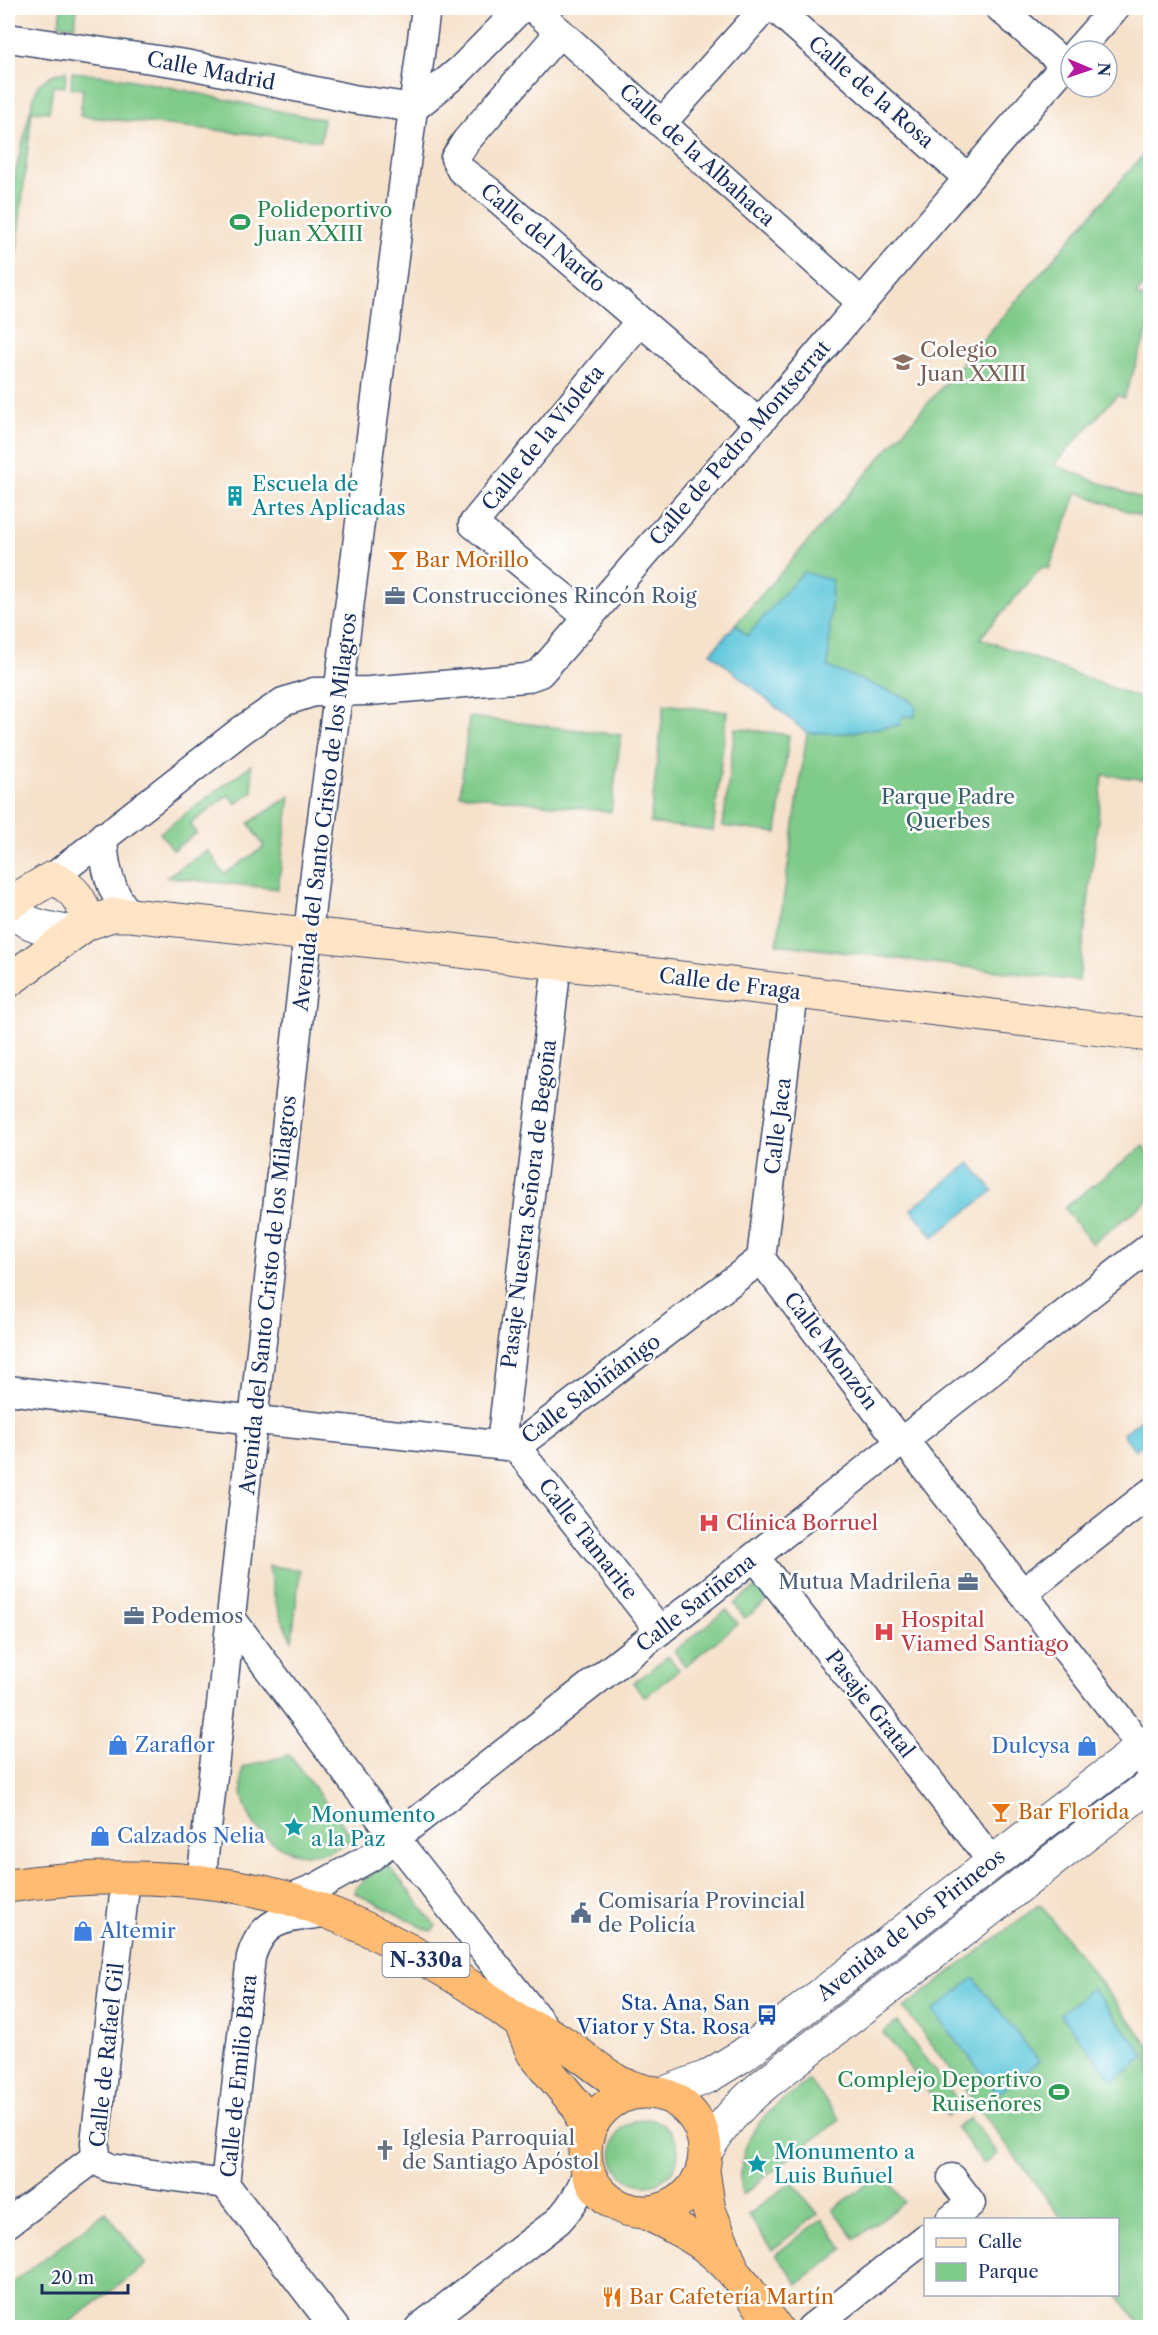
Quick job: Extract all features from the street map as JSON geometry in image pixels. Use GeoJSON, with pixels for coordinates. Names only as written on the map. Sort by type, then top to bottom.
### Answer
{"type":"FeatureCollection","features":[{"type":"Feature","properties":{"kind":"highway","name":"N-330a"},"geometry":{"type":"LineString","coordinates":[[8,1886],[70,1879],[126,1878],[201,1882],[246,1889],[288,1899],[326,1913],[426,1960],[474,1989],[519,2022],[550,2034],[619,2082],[680,2102],[693,2116],[702,2132],[709,2210],[734,2272]]}},
{"type":"Feature","properties":{"kind":"highway"},"geometry":{"type":"LineString","coordinates":[[519,2022],[532,2053],[579,2108],[587,2134]]}},
{"type":"Feature","properties":{"kind":"highway"},"geometry":{"type":"LineString","coordinates":[[587,2172],[584,2148],[587,2134],[595,2117],[608,2103],[625,2095],[653,2093]]}},
{"type":"Feature","properties":{"kind":"highway"},"geometry":{"type":"LineString","coordinates":[[646,2213],[664,2210],[681,2201],[694,2187],[704,2161]]}},
{"type":"Feature","properties":{"kind":"highway","name":"N-330a"},"geometry":{"type":"LineString","coordinates":[[587,2172],[596,2189],[609,2202],[627,2211],[646,2213],[706,2247],[734,2272],[776,2328]]}},
{"type":"Feature","properties":{"kind":"main road"},"geometry":{"type":"LineString","coordinates":[[8,904],[52,878],[68,885],[82,904],[80,928]]}},
{"type":"Feature","properties":{"kind":"main road","name":"Calle de Fraga"},"geometry":{"type":"LineString","coordinates":[[8,981],[80,928],[112,915],[130,915],[557,963],[1150,1035]]}},
{"type":"Feature","properties":{"kind":"street","name":"Avenida del Santo Cristo de los Milagros"},"geometry":{"type":"LineString","coordinates":[[201,1882],[308,934],[426,8]]}},
{"type":"Feature","properties":{"kind":"street"},"geometry":{"type":"LineString","coordinates":[[414,108],[460,70],[521,8]]}},
{"type":"Feature","properties":{"kind":"street","name":"Calle de la Albahaca"},"geometry":{"type":"LineString","coordinates":[[533,8],[861,302]]}},
{"type":"Feature","properties":{"kind":"street"},"geometry":{"type":"LineString","coordinates":[[662,123],[765,8]]}},
{"type":"Feature","properties":{"kind":"street","name":"Calle de la Rosa"},"geometry":{"type":"LineString","coordinates":[[775,8],[968,178]]}},
{"type":"Feature","properties":{"kind":"street"},"geometry":{"type":"LineString","coordinates":[[1000,8],[1059,50]]}},
{"type":"Feature","properties":{"kind":"street","name":"Calle de Pedro Montserrat"},"geometry":{"type":"LineString","coordinates":[[1088,39],[1115,8]]}},
{"type":"Feature","properties":{"kind":"street","name":"Calle del Nardo"},"geometry":{"type":"LineString","coordinates":[[560,32],[466,141],[455,158],[460,170],[490,192],[759,423]]}},
{"type":"Feature","properties":{"kind":"street","name":"Calle Madrid"},"geometry":{"type":"LineString","coordinates":[[8,38],[185,64],[353,99],[414,108]]}},
{"type":"Feature","properties":{"kind":"street","name":"Calle de Pedro Montserrat"},"geometry":{"type":"LineString","coordinates":[[52,878],[103,836],[268,710],[297,697],[314,692],[379,691],[533,677],[544,669],[759,423],[1059,72]]}},
{"type":"Feature","properties":{"kind":"street","name":"Calle de la Violeta"},"geometry":{"type":"LineString","coordinates":[[589,618],[473,524],[640,321]]}},
{"type":"Feature","properties":{"kind":"street"},"geometry":{"type":"LineString","coordinates":[[103,836],[109,881],[119,902],[130,915]]}},
{"type":"Feature","properties":{"kind":"street"},"geometry":{"type":"LineString","coordinates":[[8,909],[20,920],[34,926],[80,928]]}},
{"type":"Feature","properties":{"kind":"street","name":"Pasaje Nuestra Señora de Begoña"},"geometry":{"type":"LineString","coordinates":[[509,1446],[557,963]]}},
{"type":"Feature","properties":{"kind":"street","name":"Calle Jaca"},"geometry":{"type":"LineString","coordinates":[[761,1260],[794,992]]}},
{"type":"Feature","properties":{"kind":"street","name":"Calle Sariñena"},"geometry":{"type":"LineString","coordinates":[[288,1899],[344,1873],[370,1857],[1150,1246]]}},
{"type":"Feature","properties":{"kind":"street","name":"Calle Sabiñánigo"},"geometry":{"type":"LineString","coordinates":[[8,1389],[253,1420],[509,1446],[761,1260]]}},
{"type":"Feature","properties":{"kind":"street","name":"Calle Monzón"},"geometry":{"type":"LineString","coordinates":[[761,1260],[1148,1753]]}},
{"type":"Feature","properties":{"kind":"street","name":"Calle Tamarite"},"geometry":{"type":"LineString","coordinates":[[509,1446],[660,1631]]}},
{"type":"Feature","properties":{"kind":"street"},"geometry":{"type":"LineString","coordinates":[[1023,1593],[1150,1493]]}},
{"type":"Feature","properties":{"kind":"street","name":"Pasaje Gratal"},"geometry":{"type":"LineString","coordinates":[[755,1557],[984,1851]]}},
{"type":"Feature","properties":{"kind":"street"},"geometry":{"type":"LineString","coordinates":[[231,1618],[395,1838],[550,2034]]}},
{"type":"Feature","properties":{"kind":"street","name":"Avenida de los Pirineos"},"geometry":{"type":"LineString","coordinates":[[653,2093],[707,2078],[743,2055],[1148,1753]]}},
{"type":"Feature","properties":{"kind":"street","name":"Avenida de los Pirineos"},"geometry":{"type":"LineString","coordinates":[[704,2161],[731,2113],[765,2083],[1150,1785]]}},
{"type":"Feature","properties":{"kind":"street","name":"Calle de Rafael Gil"},"geometry":{"type":"LineString","coordinates":[[8,2223],[96,2157],[95,2142],[126,1878]]}},
{"type":"Feature","properties":{"kind":"street","name":"Calle de Emilio Bara"},"geometry":{"type":"LineString","coordinates":[[326,1913],[286,1918],[273,1923],[262,1932],[255,1943],[250,1957],[225,2184],[335,2328]]}},
{"type":"Feature","properties":{"kind":"street"},"geometry":{"type":"LineString","coordinates":[[96,2157],[110,2168],[225,2184]]}},
{"type":"Feature","properties":{"kind":"street"},"geometry":{"type":"LineString","coordinates":[[419,2328],[558,2221],[571,2208],[581,2191],[587,2172]]}},
{"type":"Feature","properties":{"kind":"street"},"geometry":{"type":"LineString","coordinates":[[952,2178],[971,2203],[952,2218]]}},
{"type":"Feature","properties":{"kind":"street"},"geometry":{"type":"LineString","coordinates":[[811,2328],[924,2240]]}},
{"type":"Feature","properties":{"kind":"green space"},"geometry":{"type":"Polygon","coordinates":[[[61,8],[77,8],[75,26],[59,24],[61,8]]]}},
{"type":"Feature","properties":{"kind":"green space"},"geometry":{"type":"Polygon","coordinates":[[[66,71],[65,87],[53,86],[49,112],[32,111],[16,255],[8,254],[8,204],[32,103],[38,85],[52,75],[66,71]]]}},
{"type":"Feature","properties":{"kind":"green space"},"geometry":{"type":"Polygon","coordinates":[[[72,72],[136,80],[323,119],[321,141],[80,116],[83,89],[71,88],[72,72]]]}},
{"type":"Feature","properties":{"kind":"green space","name":"Parque Padre Querbes"},"geometry":{"type":"Polygon","coordinates":[[[1150,147],[1150,277],[1136,295],[1150,301],[1150,324],[1124,398],[1117,395],[1054,465],[1150,502],[1150,520],[1077,492],[1049,569],[1042,567],[980,638],[1150,702],[1150,780],[1103,775],[1079,981],[777,944],[807,733],[711,653],[1150,147]]]}},
{"type":"Feature","properties":{"kind":"green space"},"geometry":{"type":"Polygon","coordinates":[[[664,704],[727,712],[713,831],[650,823],[664,704]]]}},
{"type":"Feature","properties":{"kind":"green space"},"geometry":{"type":"Polygon","coordinates":[[[469,717],[621,735],[611,812],[460,794],[469,717]]]}},
{"type":"Feature","properties":{"kind":"green space"},"geometry":{"type":"Polygon","coordinates":[[[735,728],[789,735],[777,833],[723,826],[735,728]]]}},
{"type":"Feature","properties":{"kind":"green space"},"geometry":{"type":"Polygon","coordinates":[[[251,765],[253,792],[236,804],[229,795],[190,824],[196,833],[173,850],[160,833],[251,765]]]}},
{"type":"Feature","properties":{"kind":"green space"},"geometry":{"type":"Polygon","coordinates":[[[290,796],[278,889],[166,877],[208,850],[224,874],[264,847],[249,823],[290,796]]]}},
{"type":"Feature","properties":{"kind":"green space"},"geometry":{"type":"Polygon","coordinates":[[[1144,1146],[1150,1155],[1150,1199],[1092,1244],[1064,1208],[1144,1146]]]}},
{"type":"Feature","properties":{"kind":"green space"},"geometry":{"type":"Polygon","coordinates":[[[269,1566],[300,1570],[292,1640],[276,1604],[269,1566]]]}},
{"type":"Feature","properties":{"kind":"green space"},"geometry":{"type":"Polygon","coordinates":[[[763,1582],[774,1596],[745,1618],[734,1604],[763,1582]]]}},
{"type":"Feature","properties":{"kind":"green space"},"geometry":{"type":"Polygon","coordinates":[[[727,1610],[738,1624],[685,1666],[674,1651],[727,1610]]]}},
{"type":"Feature","properties":{"kind":"green space"},"geometry":{"type":"Polygon","coordinates":[[[668,1656],[679,1670],[645,1697],[633,1683],[668,1656]]]}},
{"type":"Feature","properties":{"kind":"green space"},"geometry":{"type":"Polygon","coordinates":[[[289,1755],[353,1838],[332,1850],[311,1854],[291,1851],[273,1843],[258,1829],[247,1811],[242,1790],[243,1767],[289,1755]]]}},
{"type":"Feature","properties":{"kind":"green space"},"geometry":{"type":"Polygon","coordinates":[[[383,1865],[392,1869],[436,1926],[433,1930],[430,1931],[355,1893],[355,1888],[383,1865]]]}},
{"type":"Feature","properties":{"kind":"green space","name":"Complejo Deportivo Ruiseñores"},"geometry":{"type":"Polygon","coordinates":[[[1040,1904],[1150,2047],[1150,2327],[1142,2327],[1118,2296],[1119,2218],[1061,2218],[904,2008],[1040,1904]]]}},
{"type":"Feature","properties":{"kind":"green space"},"geometry":{"type":"Polygon","coordinates":[[[897,2022],[961,2105],[947,2116],[883,2033],[897,2022]]]}},
{"type":"Feature","properties":{"kind":"green space"},"geometry":{"type":"Polygon","coordinates":[[[809,2080],[840,2119],[742,2195],[743,2156],[756,2127],[779,2103],[809,2080]]]}},
{"type":"Feature","properties":{"kind":"green space"},"geometry":{"type":"Polygon","coordinates":[[[970,2118],[998,2154],[984,2164],[956,2128],[970,2118]]]}},
{"type":"Feature","properties":{"kind":"green space"},"geometry":{"type":"Polygon","coordinates":[[[645,2119],[657,2122],[668,2129],[675,2140],[678,2152],[675,2164],[668,2175],[657,2182],[645,2185],[633,2182],[622,2175],[615,2164],[612,2152],[615,2140],[622,2129],[633,2122],[645,2119]]]}},
{"type":"Feature","properties":{"kind":"green space"},"geometry":{"type":"Polygon","coordinates":[[[882,2172],[904,2202],[855,2239],[833,2210],[882,2172]]]}},
{"type":"Feature","properties":{"kind":"green space"},"geometry":{"type":"Polygon","coordinates":[[[792,2182],[818,2214],[772,2250],[748,2215],[792,2182]]]}},
{"type":"Feature","properties":{"kind":"green space"},"geometry":{"type":"Polygon","coordinates":[[[106,2212],[146,2265],[63,2327],[18,2327],[8,2313],[8,2286],[106,2212]]]}},
{"type":"Feature","properties":{"kind":"green space"},"geometry":{"type":"Polygon","coordinates":[[[822,2219],[844,2249],[798,2284],[776,2254],[822,2219]]]}},
{"type":"Feature","properties":{"kind":"water"},"geometry":{"type":"Polygon","coordinates":[[[803,572],[832,580],[828,667],[909,699],[916,706],[915,717],[904,716],[900,719],[900,725],[844,733],[807,733],[711,653],[736,624],[747,636],[803,572]]]}},
{"type":"Feature","properties":{"kind":"water"},"geometry":{"type":"Polygon","coordinates":[[[970,1163],[993,1191],[933,1237],[911,1209],[970,1163]]]}},
{"type":"Feature","properties":{"kind":"water"},"geometry":{"type":"Polygon","coordinates":[[[1150,1412],[1150,1438],[1135,1450],[1123,1434],[1150,1412]]]}},
{"type":"Feature","properties":{"kind":"water"},"geometry":{"type":"Polygon","coordinates":[[[974,1978],[1039,2061],[998,2094],[933,2011],[974,1978]]]}},
{"type":"Feature","properties":{"kind":"water"},"geometry":{"type":"Polygon","coordinates":[[[1092,1988],[1146,2056],[1114,2081],[1060,2014],[1092,1988]]]}},
{"type":"Feature","properties":{"kind":"place","name":"Polideportivo Juan XXIII"},"geometry":{"type":"Point","coordinates":[240,222]}},
{"type":"Feature","properties":{"kind":"place","name":"Colegio Juan XXIII"},"geometry":{"type":"Point","coordinates":[903,362]}},
{"type":"Feature","properties":{"kind":"place","name":"Escuela de Artes Aplicadas"},"geometry":{"type":"Point","coordinates":[235,496]}},
{"type":"Feature","properties":{"kind":"place","name":"Bar Morillo"},"geometry":{"type":"Point","coordinates":[398,560]}},
{"type":"Feature","properties":{"kind":"place","name":"Construcciones Rincón Roig"},"geometry":{"type":"Point","coordinates":[395,596]}},
{"type":"Feature","properties":{"kind":"place","name":"Clínica Borruel"},"geometry":{"type":"Point","coordinates":[709,1523]}},
{"type":"Feature","properties":{"kind":"place","name":"Mutua Madrileña"},"geometry":{"type":"Point","coordinates":[968,1582]}},
{"type":"Feature","properties":{"kind":"place","name":"Podemos"},"geometry":{"type":"Point","coordinates":[134,1616]}},
{"type":"Feature","properties":{"kind":"place","name":"Hospital Viamed Santiago"},"geometry":{"type":"Point","coordinates":[884,1632]}},
{"type":"Feature","properties":{"kind":"place","name":"Zaraflor"},"geometry":{"type":"Point","coordinates":[118,1745]}},
{"type":"Feature","properties":{"kind":"place","name":"Dulcysa"},"geometry":{"type":"Point","coordinates":[1087,1746]}},
{"type":"Feature","properties":{"kind":"place","name":"Bar Florida"},"geometry":{"type":"Point","coordinates":[1001,1812]}},
{"type":"Feature","properties":{"kind":"place","name":"Monumento a la Paz"},"geometry":{"type":"Point","coordinates":[294,1827]}},
{"type":"Feature","properties":{"kind":"place","name":"Calzados Nelia"},"geometry":{"type":"Point","coordinates":[100,1836]}},
{"type":"Feature","properties":{"kind":"place","name":"Comisaría Provincial de Policía"},"geometry":{"type":"Point","coordinates":[581,1913]}},
{"type":"Feature","properties":{"kind":"place","name":"Altemir"},"geometry":{"type":"Point","coordinates":[83,1931]}},
{"type":"Feature","properties":{"kind":"place","name":"Sta. Ana, San Viator y Sta. Rosa"},"geometry":{"type":"Point","coordinates":[767,2015]}},
{"type":"Feature","properties":{"kind":"place","name":"Complejo Deportivo Ruiseñores"},"geometry":{"type":"Point","coordinates":[1059,2092]}},
{"type":"Feature","properties":{"kind":"place","name":"Iglesia Parroquial de Santiago Apóstol"},"geometry":{"type":"Point","coordinates":[385,2150]}},
{"type":"Feature","properties":{"kind":"place","name":"Monumento a Luis Buñuel"},"geometry":{"type":"Point","coordinates":[757,2164]}},
{"type":"Feature","properties":{"kind":"place","name":"Bar Cafetería Martín"},"geometry":{"type":"Point","coordinates":[612,2297]}}]}
